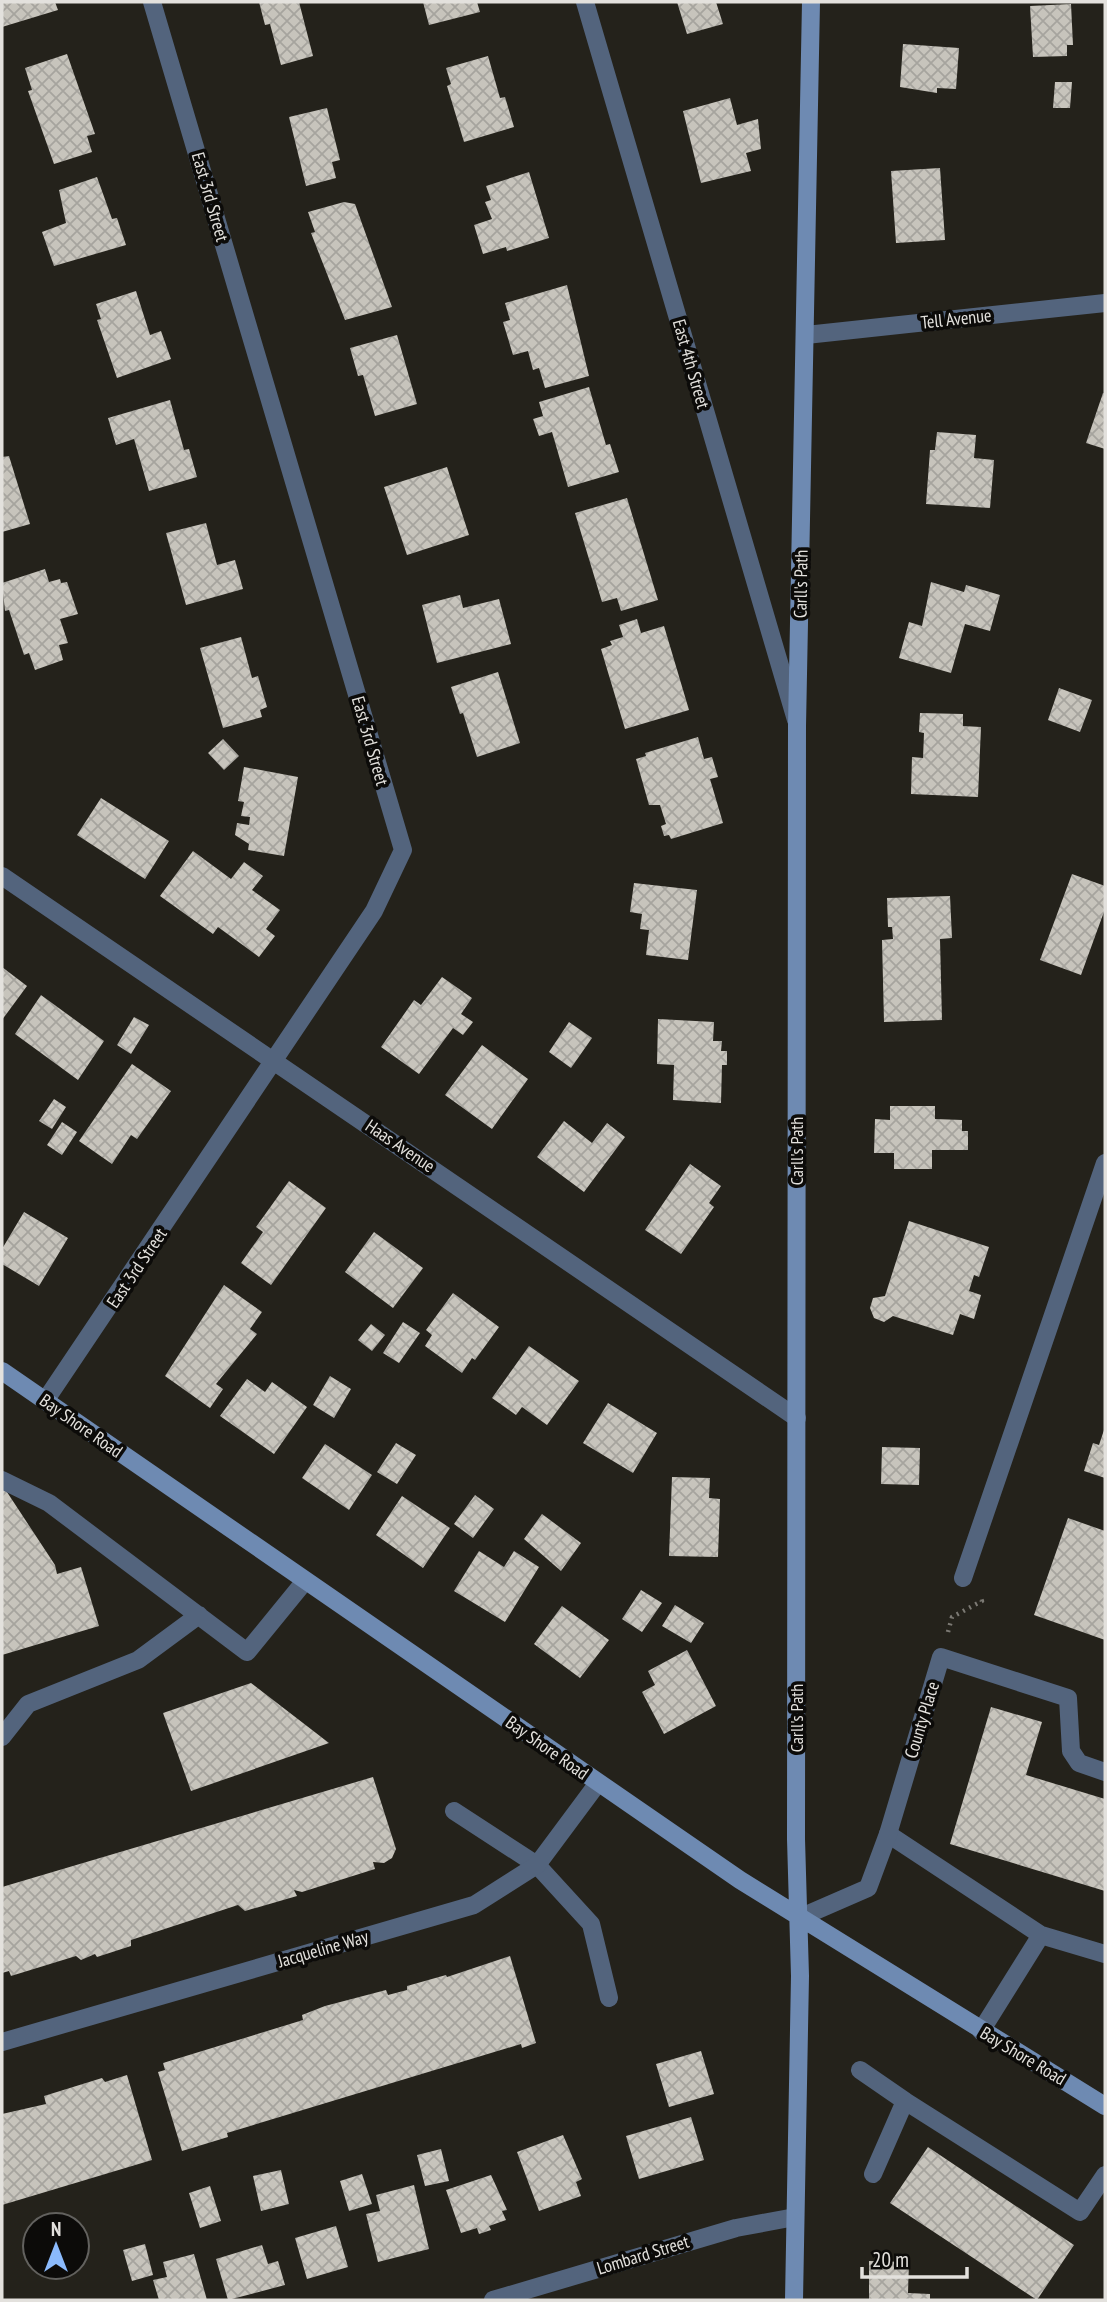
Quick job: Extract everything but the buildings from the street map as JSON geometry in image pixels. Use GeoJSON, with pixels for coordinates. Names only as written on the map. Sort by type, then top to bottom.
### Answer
{"type":"FeatureCollection","features":[{"type":"Feature","properties":{"kind":"street","name":"East 3rd Street"},"geometry":{"type":"LineString","coordinates":[[45,1401],[276,1061],[374,911],[402,850],[152,2]]}},
{"type":"Feature","properties":{"kind":"street","name":"East 4th Street"},"geometry":{"type":"LineString","coordinates":[[584,2],[797,726]]}},
{"type":"Feature","properties":{"kind":"street","name":"Carll's Path"},"geometry":{"type":"LineString","coordinates":[[794,2300],[799,1918],[796,1839],[797,726],[811,2]]}},
{"type":"Feature","properties":{"kind":"street","name":"Tell Avenue"},"geometry":{"type":"LineString","coordinates":[[806,335],[1105,303]]}},
{"type":"Feature","properties":{"kind":"street","name":"Haas Avenue"},"geometry":{"type":"LineString","coordinates":[[2,876],[797,1418]]}},
{"type":"Feature","properties":{"kind":"street"},"geometry":{"type":"LineString","coordinates":[[963,1578],[1105,1163]]}},
{"type":"Feature","properties":{"kind":"street","name":"Bay Shore Road"},"geometry":{"type":"LineString","coordinates":[[2,1371],[598,1783],[799,1918],[1105,2106]]}},
{"type":"Feature","properties":{"kind":"street"},"geometry":{"type":"LineString","coordinates":[[2,1480],[49,1503],[247,1651],[305,1581]]}},
{"type":"Feature","properties":{"kind":"street"},"geometry":{"type":"LineString","coordinates":[[2,1737],[28,1704],[138,1660],[199,1615]]}},
{"type":"Feature","properties":{"kind":"street","name":"County Place"},"geometry":{"type":"LineString","coordinates":[[799,1918],[868,1888],[888,1834],[940,1657],[1068,1698],[1071,1751],[1079,1763],[1105,1772]]}},
{"type":"Feature","properties":{"kind":"street","name":"Jacqueline Way"},"geometry":{"type":"LineString","coordinates":[[2,2042],[474,1905],[537,1865],[598,1783]]}},
{"type":"Feature","properties":{"kind":"street"},"geometry":{"type":"LineString","coordinates":[[454,1811],[537,1865],[591,1924],[609,1998]]}},
{"type":"Feature","properties":{"kind":"street"},"geometry":{"type":"LineString","coordinates":[[888,1834],[1041,1935],[1105,1954]]}},
{"type":"Feature","properties":{"kind":"street"},"geometry":{"type":"LineString","coordinates":[[981,2031],[1041,1935]]}},
{"type":"Feature","properties":{"kind":"street"},"geometry":{"type":"LineString","coordinates":[[860,2070],[1080,2212],[1105,2175]]}},
{"type":"Feature","properties":{"kind":"street"},"geometry":{"type":"LineString","coordinates":[[873,2174],[905,2101]]}},
{"type":"Feature","properties":{"kind":"street","name":"Lombard Street"},"geometry":{"type":"LineString","coordinates":[[493,2300],[736,2228],[795,2217]]}},
{"type":"Feature","properties":{"kind":"path"},"geometry":{"type":"LineString","coordinates":[[940,1657],[952,1617],[982,1601],[963,1578]]}}]}
